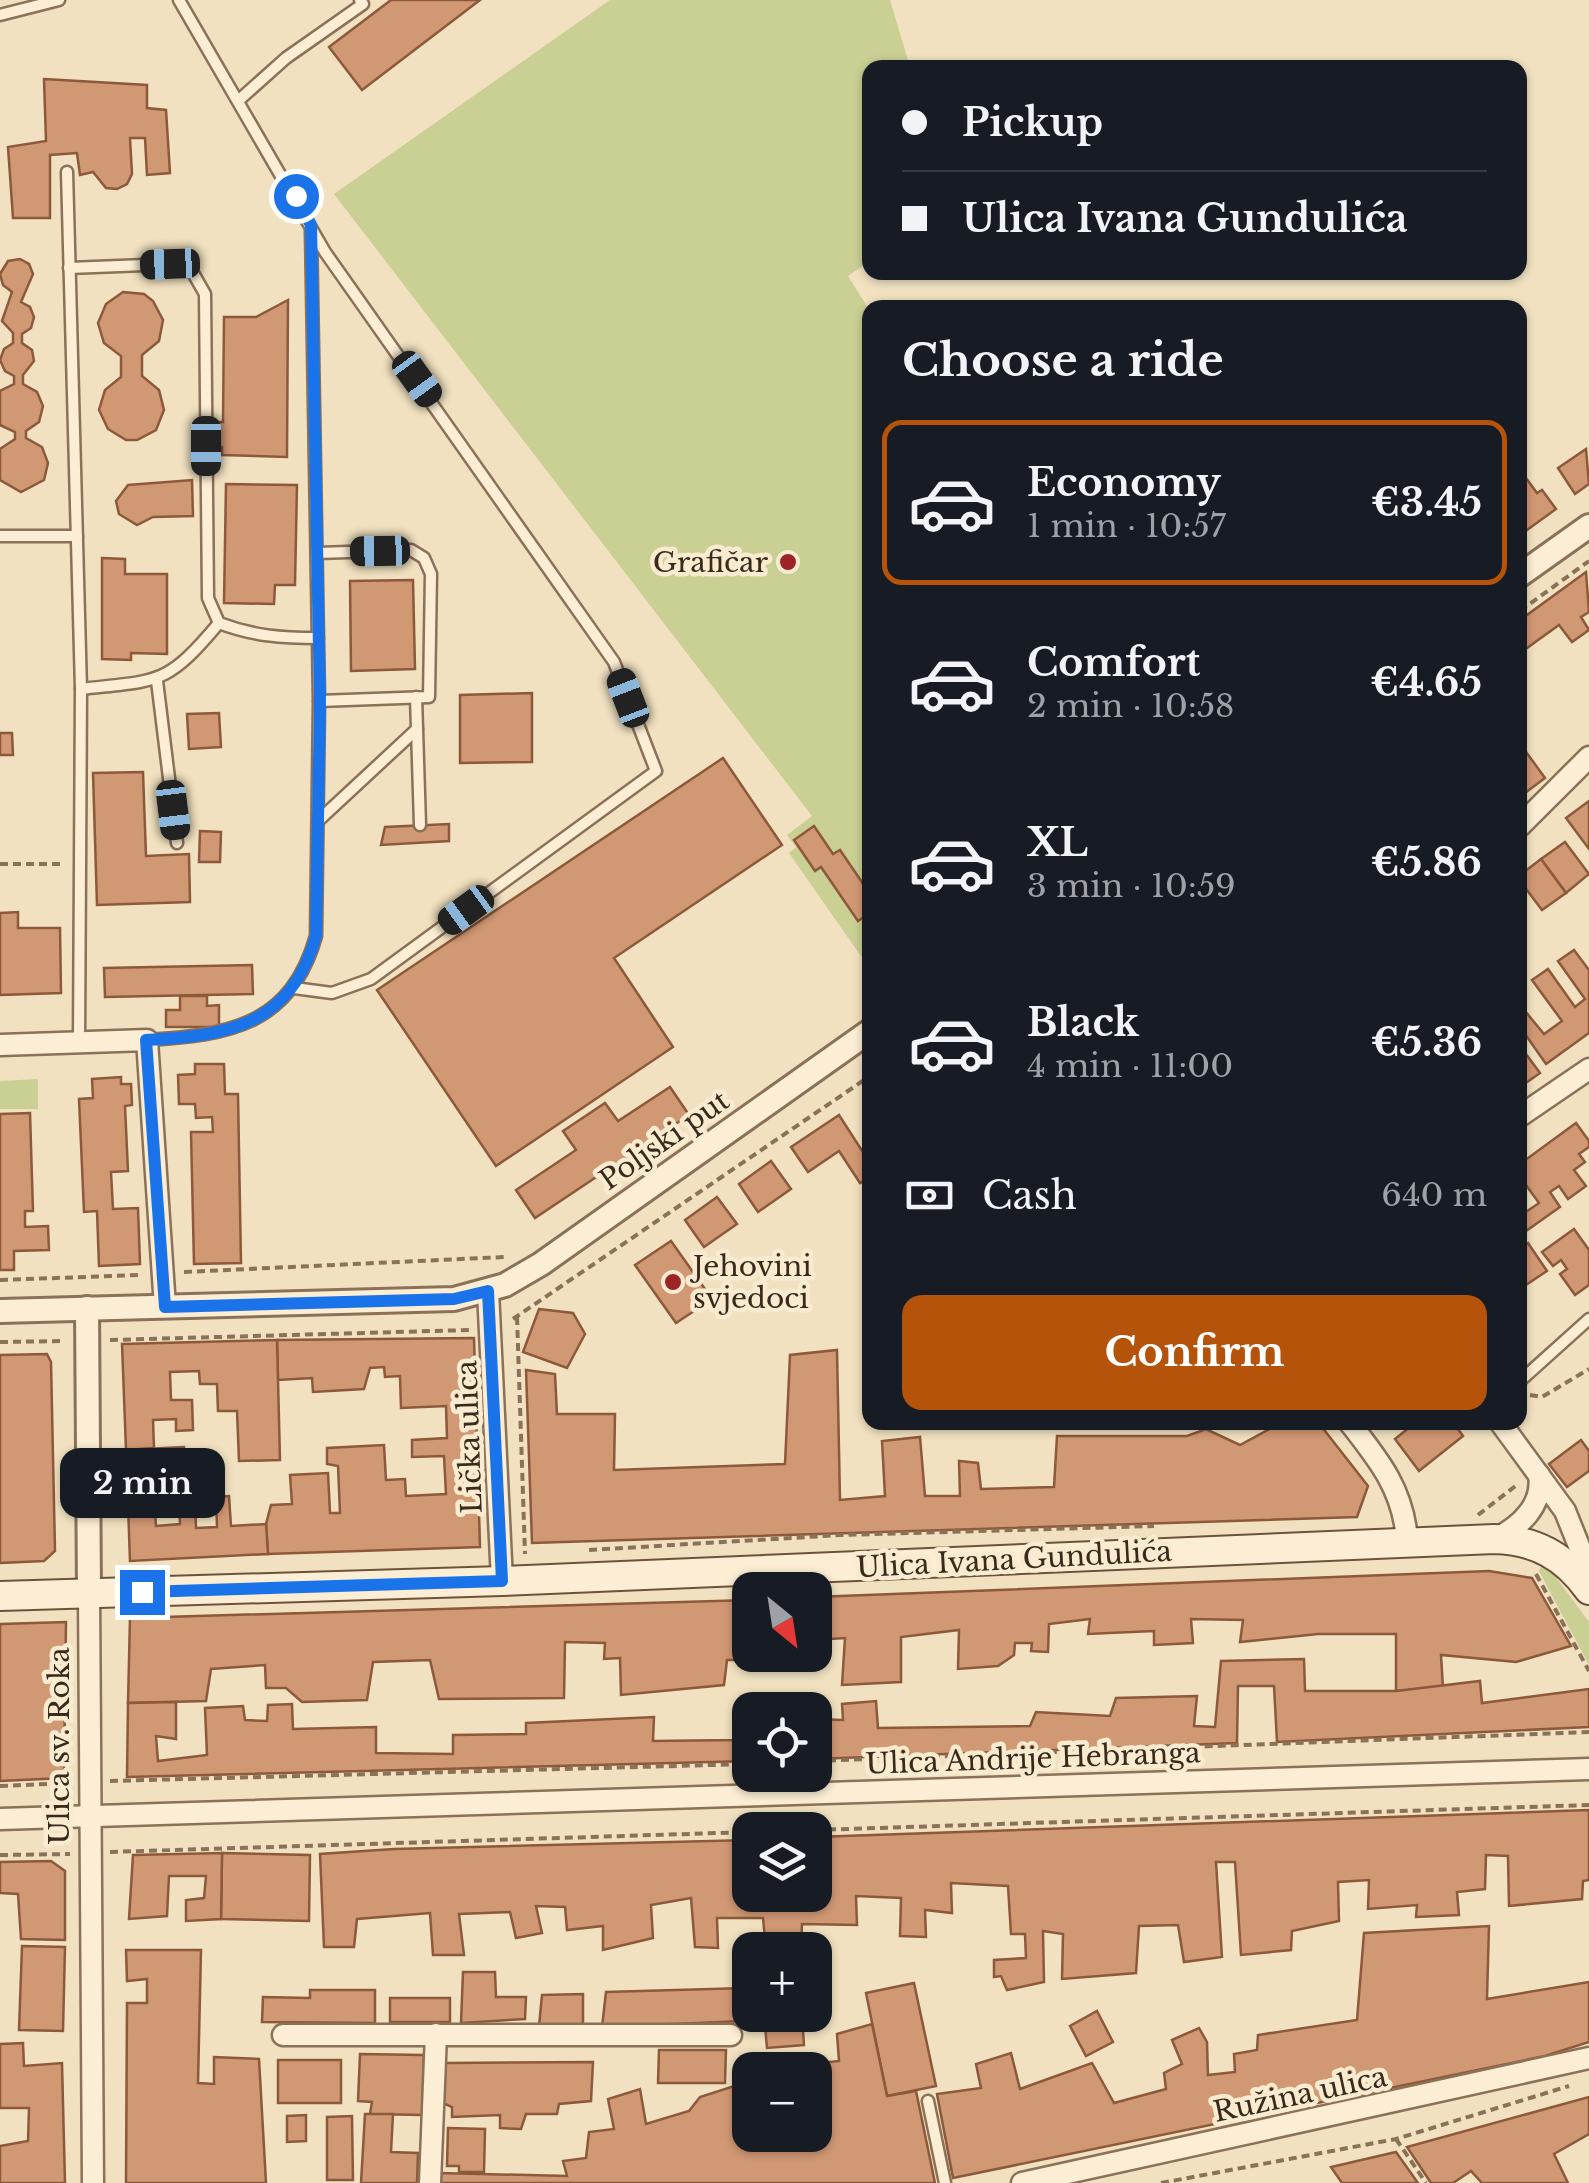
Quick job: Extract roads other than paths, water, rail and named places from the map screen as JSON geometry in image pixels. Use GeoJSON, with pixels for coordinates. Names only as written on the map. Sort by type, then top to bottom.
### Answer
{"type":"FeatureCollection","features":[{"type":"Feature","properties":{"kind":"main road","name":"Ulica Ivana Gundulića"},"geometry":{"type":"LineString","coordinates":[[0,1596],[502,1568],[1494,1539],[1522,1541],[1551,1552],[1589,1590]]}},
{"type":"Feature","properties":{"kind":"street"},"geometry":{"type":"LineString","coordinates":[[1527,569],[1589,526]]}},
{"type":"Feature","properties":{"kind":"street"},"geometry":{"type":"LineString","coordinates":[[1527,819],[1589,757]]}},
{"type":"Feature","properties":{"kind":"street","name":"Poljski put"},"geometry":{"type":"LineString","coordinates":[[0,1311],[454,1299],[488,1291],[541,1264],[862,1038]]}},
{"type":"Feature","properties":{"kind":"street"},"geometry":{"type":"LineString","coordinates":[[0,1045],[146,1040],[165,1307]]}},
{"type":"Feature","properties":{"kind":"street"},"geometry":{"type":"LineString","coordinates":[[1527,1111],[1589,1069]]}},
{"type":"Feature","properties":{"kind":"street","name":"Lička ulica"},"geometry":{"type":"LineString","coordinates":[[488,1291],[502,1568]]}},
{"type":"Feature","properties":{"kind":"street","name":"Ulica sv. Roka"},"geometry":{"type":"LineString","coordinates":[[88,1308],[92,2183]]}},
{"type":"Feature","properties":{"kind":"street"},"geometry":{"type":"LineString","coordinates":[[1355,1430],[1392,1481],[1406,1518],[1407,1541]]}},
{"type":"Feature","properties":{"kind":"street"},"geometry":{"type":"LineString","coordinates":[[1506,1430],[1572,1523],[1589,1571]]}},
{"type":"Feature","properties":{"kind":"street"},"geometry":{"type":"LineString","coordinates":[[1494,1539],[1514,1528],[1530,1511],[1540,1493],[1538,1473]]}},
{"type":"Feature","properties":{"kind":"street","name":"Ulica Andrije Hebranga"},"geometry":{"type":"LineString","coordinates":[[0,1819],[1589,1768]]}},
{"type":"Feature","properties":{"kind":"street"},"geometry":{"type":"LineString","coordinates":[[430,2183],[436,2034]]}},
{"type":"Feature","properties":{"kind":"street"},"geometry":{"type":"LineString","coordinates":[[283,2035],[732,2035]]}},
{"type":"Feature","properties":{"kind":"street","name":"Ružina ulica"},"geometry":{"type":"LineString","coordinates":[[1022,2183],[1589,2058]]}},
{"type":"Feature","properties":{"kind":"lane"},"geometry":{"type":"LineString","coordinates":[[0,15],[59,0]]}},
{"type":"Feature","properties":{"kind":"lane"},"geometry":{"type":"LineString","coordinates":[[181,1],[325,252],[614,662],[656,770],[370,979],[332,993],[294,988]]}},
{"type":"Feature","properties":{"kind":"lane"},"geometry":{"type":"LineString","coordinates":[[239,100],[286,58],[364,1]]}},
{"type":"Feature","properties":{"kind":"lane"},"geometry":{"type":"LineString","coordinates":[[67,172],[81,689],[79,1042]]}},
{"type":"Feature","properties":{"kind":"lane"},"geometry":{"type":"LineString","coordinates":[[146,1040],[210,1035],[247,1025],[272,1011],[294,988],[308,964],[316,936],[320,701],[311,225]]}},
{"type":"Feature","properties":{"kind":"lane"},"geometry":{"type":"LineString","coordinates":[[69,268],[170,264],[192,273],[205,294],[208,598],[219,623],[250,635],[318,638]]}},
{"type":"Feature","properties":{"kind":"lane"},"geometry":{"type":"LineString","coordinates":[[0,536],[77,536]]}},
{"type":"Feature","properties":{"kind":"lane"},"geometry":{"type":"LineString","coordinates":[[318,553],[411,550],[424,558],[431,574],[429,696],[320,701]]}},
{"type":"Feature","properties":{"kind":"lane"},"geometry":{"type":"LineString","coordinates":[[81,689],[157,681],[179,668],[219,623]]}},
{"type":"Feature","properties":{"kind":"lane"},"geometry":{"type":"LineString","coordinates":[[157,681],[177,843]]}},
{"type":"Feature","properties":{"kind":"lane"},"geometry":{"type":"LineString","coordinates":[[416,697],[420,826]]}},
{"type":"Feature","properties":{"kind":"lane"},"geometry":{"type":"LineString","coordinates":[[319,820],[417,729]]}},
{"type":"Feature","properties":{"kind":"lane"},"geometry":{"type":"LineString","coordinates":[[1527,1375],[1589,1319]]}},
{"type":"Feature","properties":{"kind":"lane"},"geometry":{"type":"LineString","coordinates":[[928,2101],[945,2183]]}},
{"type":"Feature","properties":{"kind":"place","name":"Grafičar"},"geometry":{"type":"Point","coordinates":[788,562]}},
{"type":"Feature","properties":{"kind":"place","name":"Jehovini svjedoci"},"geometry":{"type":"Point","coordinates":[673,1282]}}]}
